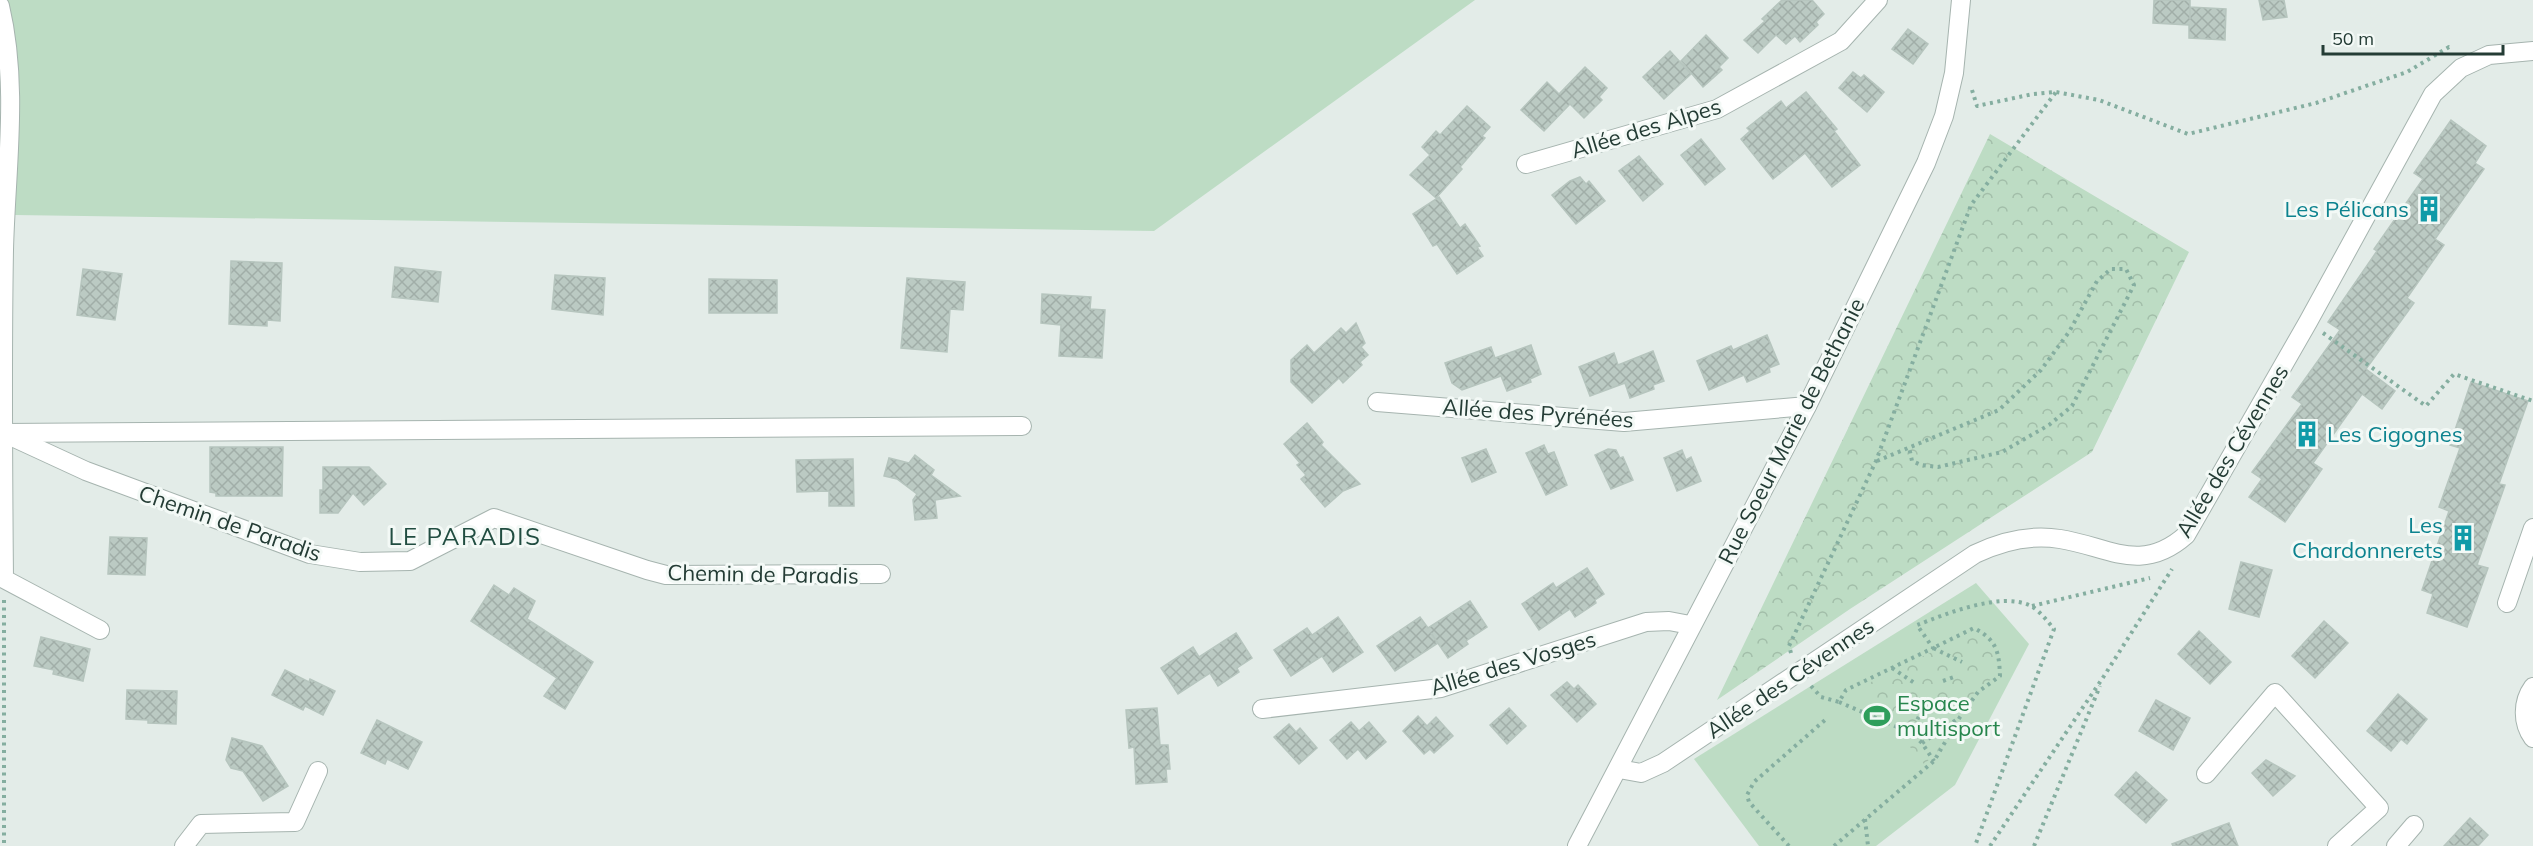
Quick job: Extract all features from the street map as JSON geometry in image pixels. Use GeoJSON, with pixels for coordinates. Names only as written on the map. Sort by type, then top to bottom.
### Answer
{"type":"FeatureCollection","features":[{"type":"Feature","properties":{"kind":"street","name":"Allée des Alpes"},"geometry":{"type":"LineString","coordinates":[[1526,164],[1717,109],[1841,41],[1878,0]]}},
{"type":"Feature","properties":{"kind":"street","name":"Rue Soeur Marie de Bethanie"},"geometry":{"type":"LineString","coordinates":[[1577,846],[1807,406],[1926,163],[1944,116],[1954,73],[1961,0]]}},
{"type":"Feature","properties":{"kind":"street"},"geometry":{"type":"LineString","coordinates":[[0,6],[9,58],[11,102],[4,250],[4,579],[100,630]]}},
{"type":"Feature","properties":{"kind":"street","name":"Allée des Cévennes"},"geometry":{"type":"LineString","coordinates":[[1619,769],[1641,773],[1663,763],[1975,554],[1995,545],[2016,539],[2060,539],[2121,556],[2143,556],[2174,546],[2186,535],[2308,322],[2433,94],[2460,68],[2489,56],[2533,51]]}},
{"type":"Feature","properties":{"kind":"street","name":"Allée des Pyrénées"},"geometry":{"type":"LineString","coordinates":[[1377,402],[1624,422],[1807,406]]}},
{"type":"Feature","properties":{"kind":"street"},"geometry":{"type":"LineString","coordinates":[[3,433],[1022,426]]}},
{"type":"Feature","properties":{"kind":"street","name":"Chemin de Paradis"},"geometry":{"type":"LineString","coordinates":[[3,433],[86,471],[310,554],[360,562],[410,561],[494,518],[666,575],[881,574]]}},
{"type":"Feature","properties":{"kind":"street"},"geometry":{"type":"LineString","coordinates":[[2506,603],[2533,528]]}},
{"type":"Feature","properties":{"kind":"street","name":"Allée des Vosges"},"geometry":{"type":"LineString","coordinates":[[1262,709],[1441,688],[1646,622],[1669,621],[1690,626]]}},
{"type":"Feature","properties":{"kind":"street"},"geometry":{"type":"LineString","coordinates":[[2533,687],[2527,694],[2524,712],[2528,731],[2533,738]]}},
{"type":"Feature","properties":{"kind":"street"},"geometry":{"type":"LineString","coordinates":[[2206,774],[2275,693],[2379,808],[2337,846]]}},
{"type":"Feature","properties":{"kind":"street"},"geometry":{"type":"LineString","coordinates":[[184,846],[201,824],[295,822],[318,771]]}},
{"type":"Feature","properties":{"kind":"street"},"geometry":{"type":"LineString","coordinates":[[2396,846],[2414,825]]}},
{"type":"Feature","properties":{"kind":"path"},"geometry":{"type":"LineString","coordinates":[[1977,106],[2033,94],[2056,92],[2099,100],[2188,134],[2316,103],[2407,72],[2449,47],[2489,56]]}},
{"type":"Feature","properties":{"kind":"path"},"geometry":{"type":"LineString","coordinates":[[1934,761],[1922,743],[1911,733],[1839,702],[1821,697],[1796,673],[1789,646],[1876,461],[1971,205],[2056,92]]}},
{"type":"Feature","properties":{"kind":"path"},"geometry":{"type":"LineString","coordinates":[[1876,461],[1999,410],[2041,370],[2069,332],[2097,280],[2111,269],[2126,269],[2134,285],[2072,406],[2049,425],[2002,452],[1938,467],[1921,465],[1912,461],[1910,447]]}},
{"type":"Feature","properties":{"kind":"path"},"geometry":{"type":"LineString","coordinates":[[2308,322],[2426,406],[2454,374],[2533,401]]}},
{"type":"Feature","properties":{"kind":"path"},"geometry":{"type":"LineString","coordinates":[[1990,846],[2171,573],[2186,535]]}},
{"type":"Feature","properties":{"kind":"path"},"geometry":{"type":"LineString","coordinates":[[1962,662],[1933,648],[1917,625],[1958,609],[2003,600],[2031,606],[2171,573]]}},
{"type":"Feature","properties":{"kind":"path"},"geometry":{"type":"LineString","coordinates":[[4,579],[4,846]]}},
{"type":"Feature","properties":{"kind":"path"},"geometry":{"type":"LineString","coordinates":[[1975,846],[2054,629],[2031,606]]}},
{"type":"Feature","properties":{"kind":"path"},"geometry":{"type":"LineString","coordinates":[[1834,846],[1934,761],[1978,692],[2000,676],[1999,654],[1987,635],[1974,628],[1846,690],[1839,702]]}},
{"type":"Feature","properties":{"kind":"path"},"geometry":{"type":"LineString","coordinates":[[1892,668],[1916,684]]}},
{"type":"Feature","properties":{"kind":"path"},"geometry":{"type":"LineString","coordinates":[[2034,846],[2104,676]]}},
{"type":"Feature","properties":{"kind":"path"},"geometry":{"type":"LineString","coordinates":[[1943,681],[1954,677]]}},
{"type":"Feature","properties":{"kind":"path"},"geometry":{"type":"LineString","coordinates":[[1911,733],[1921,712]]}},
{"type":"Feature","properties":{"kind":"path"},"geometry":{"type":"LineString","coordinates":[[1922,743],[1960,717]]}},
{"type":"Feature","properties":{"kind":"path"},"geometry":{"type":"LineString","coordinates":[[1789,846],[1749,802],[1747,795],[1755,782],[1825,720]]}},
{"type":"Feature","properties":{"kind":"path"},"geometry":{"type":"LineString","coordinates":[[1865,819],[1868,846]]}},
{"type":"Feature","properties":{"kind":"green space"},"geometry":{"type":"Polygon","coordinates":[[[3,0],[1475,0],[1154,231],[15,215],[20,91],[17,65],[3,0]]]}},
{"type":"Feature","properties":{"kind":"green space"},"geometry":{"type":"Polygon","coordinates":[[[1990,134],[2189,252],[2092,452],[1850,609],[1717,700],[1990,134]]]}},
{"type":"Feature","properties":{"kind":"green space","name":"Espace multisport"},"geometry":{"type":"Polygon","coordinates":[[[1976,583],[2029,644],[1955,785],[1876,846],[1759,846],[1694,759],[1976,583]]]}},
{"type":"Feature","properties":{"kind":"green space"},"geometry":{"type":"Polygon","coordinates":[[[1970,633],[1981,639],[1995,655],[1994,677],[1962,703],[1937,753],[1924,764],[1861,687],[1970,633]]]}},
{"type":"Feature","properties":{"kind":"building"},"geometry":{"type":"Polygon","coordinates":[[[1782,0],[1812,0],[1824,14],[1816,22],[1818,25],[1800,42],[1795,36],[1786,44],[1776,35],[1758,53],[1744,40],[1765,21],[1762,19],[1782,0]]]}},
{"type":"Feature","properties":{"kind":"building"},"geometry":{"type":"Polygon","coordinates":[[[2154,0],[2190,0],[2190,7],[2226,9],[2225,40],[2189,38],[2189,25],[2153,23],[2154,0]]]}},
{"type":"Feature","properties":{"kind":"building"},"geometry":{"type":"Polygon","coordinates":[[[2259,0],[2284,0],[2287,17],[2263,20],[2259,0]]]}},
{"type":"Feature","properties":{"kind":"building"},"geometry":{"type":"Polygon","coordinates":[[[1908,29],[1928,44],[1913,64],[1892,49],[1908,29]]]}},
{"type":"Feature","properties":{"kind":"building"},"geometry":{"type":"Polygon","coordinates":[[[1706,35],[1728,58],[1719,67],[1722,70],[1703,87],[1681,61],[1706,35]]]}},
{"type":"Feature","properties":{"kind":"building"},"geometry":{"type":"Polygon","coordinates":[[[1670,51],[1691,74],[1664,99],[1643,77],[1670,51]]]}},
{"type":"Feature","properties":{"kind":"building"},"geometry":{"type":"Polygon","coordinates":[[[1585,67],[1607,88],[1599,97],[1602,100],[1584,118],[1570,104],[1544,131],[1521,110],[1547,82],[1559,94],[1585,67]]]}},
{"type":"Feature","properties":{"kind":"building"},"geometry":{"type":"Polygon","coordinates":[[[1853,72],[1861,78],[1864,75],[1884,92],[1867,112],[1839,88],[1853,72]]]}},
{"type":"Feature","properties":{"kind":"building"},"geometry":{"type":"Polygon","coordinates":[[[1806,92],[1837,129],[1834,131],[1860,165],[1832,187],[1805,153],[1773,179],[1741,139],[1750,131],[1747,128],[1781,101],[1786,108],[1806,92]]]}},
{"type":"Feature","properties":{"kind":"building"},"geometry":{"type":"Polygon","coordinates":[[[1467,106],[1490,127],[1482,136],[1485,138],[1460,167],[1462,169],[1436,198],[1410,175],[1430,155],[1422,147],[1436,131],[1440,135],[1467,106]]]}},
{"type":"Feature","properties":{"kind":"building"},"geometry":{"type":"Polygon","coordinates":[[[2451,120],[2486,146],[2475,163],[2484,169],[2435,239],[2444,245],[2407,298],[2414,303],[2366,369],[2395,391],[2382,409],[2362,394],[2313,463],[2322,469],[2285,522],[2249,497],[2262,479],[2252,472],[2302,404],[2292,397],[2340,330],[2328,322],[2377,251],[2374,249],[2423,179],[2414,173],[2451,120]]]}},
{"type":"Feature","properties":{"kind":"building"},"geometry":{"type":"Polygon","coordinates":[[[1701,139],[1725,169],[1705,185],[1681,155],[1701,139]]]}},
{"type":"Feature","properties":{"kind":"building"},"geometry":{"type":"Polygon","coordinates":[[[1639,156],[1663,184],[1643,201],[1619,171],[1639,156]]]}},
{"type":"Feature","properties":{"kind":"building"},"geometry":{"type":"Polygon","coordinates":[[[1580,177],[1586,184],[1589,181],[1605,201],[1576,224],[1552,195],[1570,181],[1580,177]]]}},
{"type":"Feature","properties":{"kind":"building"},"geometry":{"type":"Polygon","coordinates":[[[1439,197],[1460,228],[1465,224],[1480,246],[1477,247],[1483,256],[1457,274],[1437,244],[1433,246],[1413,214],[1439,197]]]}},
{"type":"Feature","properties":{"kind":"building"},"geometry":{"type":"Polygon","coordinates":[[[231,261],[282,263],[280,321],[267,320],[267,326],[229,324],[231,261]]]}},
{"type":"Feature","properties":{"kind":"building"},"geometry":{"type":"Polygon","coordinates":[[[395,267],[441,272],[438,302],[392,297],[395,267]]]}},
{"type":"Feature","properties":{"kind":"building"},"geometry":{"type":"Polygon","coordinates":[[[83,269],[122,274],[115,320],[77,315],[83,269]]]}},
{"type":"Feature","properties":{"kind":"building"},"geometry":{"type":"Polygon","coordinates":[[[555,275],[605,278],[603,315],[552,309],[555,275]]]}},
{"type":"Feature","properties":{"kind":"building"},"geometry":{"type":"Polygon","coordinates":[[[907,278],[965,282],[963,310],[950,309],[947,352],[901,348],[907,278]]]}},
{"type":"Feature","properties":{"kind":"building"},"geometry":{"type":"Polygon","coordinates":[[[709,279],[777,280],[777,313],[709,313],[709,279]]]}},
{"type":"Feature","properties":{"kind":"building"},"geometry":{"type":"Polygon","coordinates":[[[1042,294],[1091,297],[1090,309],[1105,310],[1102,358],[1059,356],[1061,325],[1041,323],[1042,294]]]}},
{"type":"Feature","properties":{"kind":"building"},"geometry":{"type":"Polygon","coordinates":[[[1356,323],[1365,343],[1361,347],[1368,355],[1360,362],[1362,365],[1343,383],[1339,378],[1312,403],[1291,382],[1291,360],[1307,345],[1314,353],[1341,328],[1346,333],[1356,323]]]}},
{"type":"Feature","properties":{"kind":"building"},"geometry":{"type":"Polygon","coordinates":[[[1767,335],[1779,364],[1769,368],[1770,372],[1747,382],[1744,375],[1709,390],[1697,361],[1731,346],[1733,350],[1767,335]]]}},
{"type":"Feature","properties":{"kind":"building"},"geometry":{"type":"Polygon","coordinates":[[[1531,345],[1541,374],[1530,379],[1531,382],[1507,391],[1501,376],[1462,390],[1452,383],[1445,363],[1491,347],[1495,358],[1531,345]]]}},
{"type":"Feature","properties":{"kind":"building"},"geometry":{"type":"Polygon","coordinates":[[[1653,351],[1664,381],[1653,385],[1654,389],[1630,398],[1625,383],[1590,396],[1579,367],[1614,353],[1618,365],[1653,351]]]}},
{"type":"Feature","properties":{"kind":"building","name":"Les Chardonnerets"},"geometry":{"type":"Polygon","coordinates":[[[2471,382],[2528,401],[2499,484],[2505,485],[2477,565],[2488,568],[2467,627],[2427,613],[2433,594],[2422,590],[2449,511],[2439,507],[2460,448],[2450,445],[2471,382]]]}},
{"type":"Feature","properties":{"kind":"building"},"geometry":{"type":"Polygon","coordinates":[[[1307,423],[1323,442],[1321,445],[1360,484],[1343,491],[1325,507],[1301,479],[1306,475],[1297,465],[1300,463],[1284,444],[1307,423]]]}},
{"type":"Feature","properties":{"kind":"building"},"geometry":{"type":"Polygon","coordinates":[[[1544,445],[1548,454],[1554,452],[1567,485],[1546,495],[1526,453],[1544,445]]]}},
{"type":"Feature","properties":{"kind":"building"},"geometry":{"type":"Polygon","coordinates":[[[210,447],[283,447],[282,496],[216,496],[216,493],[210,492],[210,447]]]}},
{"type":"Feature","properties":{"kind":"building"},"geometry":{"type":"Polygon","coordinates":[[[1486,449],[1496,472],[1472,482],[1462,458],[1486,449]]]}},
{"type":"Feature","properties":{"kind":"building"},"geometry":{"type":"Polygon","coordinates":[[[1608,449],[1616,450],[1620,458],[1623,457],[1633,480],[1611,489],[1595,455],[1608,449]]]}},
{"type":"Feature","properties":{"kind":"building"},"geometry":{"type":"Polygon","coordinates":[[[1682,450],[1686,460],[1691,457],[1701,481],[1677,491],[1664,458],[1682,450]]]}},
{"type":"Feature","properties":{"kind":"building"},"geometry":{"type":"Polygon","coordinates":[[[915,455],[934,470],[931,475],[960,496],[935,500],[937,518],[915,520],[913,500],[917,494],[897,479],[884,476],[889,458],[909,463],[915,455]]]}},
{"type":"Feature","properties":{"kind":"building"},"geometry":{"type":"Polygon","coordinates":[[[853,459],[854,506],[829,506],[829,491],[797,492],[796,460],[853,459]]]}},
{"type":"Feature","properties":{"kind":"building"},"geometry":{"type":"Polygon","coordinates":[[[323,467],[369,467],[386,484],[364,505],[353,493],[338,513],[320,513],[323,467]]]}},
{"type":"Feature","properties":{"kind":"building"},"geometry":{"type":"Polygon","coordinates":[[[110,537],[147,538],[145,575],[108,574],[110,537]]]}},
{"type":"Feature","properties":{"kind":"building"},"geometry":{"type":"Polygon","coordinates":[[[2241,562],[2272,570],[2259,617],[2229,609],[2241,562]]]}},
{"type":"Feature","properties":{"kind":"building"},"geometry":{"type":"Polygon","coordinates":[[[1587,568],[1604,594],[1595,600],[1596,603],[1575,617],[1570,609],[1539,630],[1522,604],[1553,583],[1556,588],[1587,568]]]}},
{"type":"Feature","properties":{"kind":"building"},"geometry":{"type":"Polygon","coordinates":[[[494,585],[509,595],[514,588],[535,601],[527,619],[593,662],[565,709],[544,696],[557,678],[471,621],[494,585]]]}},
{"type":"Feature","properties":{"kind":"building"},"geometry":{"type":"Polygon","coordinates":[[[1470,601],[1487,627],[1466,641],[1468,644],[1448,658],[1438,643],[1395,671],[1377,646],[1420,617],[1428,628],[1470,601]]]}},
{"type":"Feature","properties":{"kind":"building"},"geometry":{"type":"Polygon","coordinates":[[[1338,617],[1363,652],[1333,672],[1322,656],[1291,676],[1274,650],[1307,628],[1312,635],[1338,617]]]}},
{"type":"Feature","properties":{"kind":"building"},"geometry":{"type":"Polygon","coordinates":[[[2324,621],[2348,643],[2315,678],[2292,656],[2324,621]]]}},
{"type":"Feature","properties":{"kind":"building"},"geometry":{"type":"Polygon","coordinates":[[[2199,631],[2231,662],[2210,684],[2178,654],[2199,631]]]}},
{"type":"Feature","properties":{"kind":"building"},"geometry":{"type":"Polygon","coordinates":[[[1236,633],[1252,658],[1237,668],[1239,672],[1218,686],[1210,673],[1178,694],[1161,668],[1193,647],[1199,657],[1236,633]]]}},
{"type":"Feature","properties":{"kind":"building"},"geometry":{"type":"Polygon","coordinates":[[[41,637],[90,649],[83,681],[53,674],[54,670],[34,666],[41,637]]]}},
{"type":"Feature","properties":{"kind":"building"},"geometry":{"type":"Polygon","coordinates":[[[285,670],[335,691],[323,715],[305,706],[303,710],[272,695],[285,670]]]}},
{"type":"Feature","properties":{"kind":"building"},"geometry":{"type":"Polygon","coordinates":[[[1567,682],[1574,689],[1578,685],[1596,704],[1577,722],[1551,695],[1567,682]]]}},
{"type":"Feature","properties":{"kind":"building"},"geometry":{"type":"Polygon","coordinates":[[[127,690],[177,691],[176,724],[126,719],[127,690]]]}},
{"type":"Feature","properties":{"kind":"building"},"geometry":{"type":"Polygon","coordinates":[[[2398,694],[2427,719],[2407,744],[2401,739],[2391,751],[2367,731],[2398,694]]]}},
{"type":"Feature","properties":{"kind":"building"},"geometry":{"type":"Polygon","coordinates":[[[2156,700],[2190,718],[2173,750],[2139,731],[2156,700]]]}},
{"type":"Feature","properties":{"kind":"building"},"geometry":{"type":"Polygon","coordinates":[[[1157,708],[1160,745],[1168,745],[1170,769],[1166,769],[1167,782],[1136,784],[1134,747],[1129,748],[1126,710],[1157,708]]]}},
{"type":"Feature","properties":{"kind":"building"},"geometry":{"type":"Polygon","coordinates":[[[1509,708],[1526,726],[1507,744],[1490,725],[1509,708]]]}},
{"type":"Feature","properties":{"kind":"building"},"geometry":{"type":"Polygon","coordinates":[[[1418,716],[1427,726],[1436,717],[1453,736],[1434,753],[1430,749],[1424,754],[1403,731],[1418,716]]]}},
{"type":"Feature","properties":{"kind":"building"},"geometry":{"type":"Polygon","coordinates":[[[377,720],[422,742],[408,769],[387,759],[385,764],[361,753],[377,720]]]}},
{"type":"Feature","properties":{"kind":"building"},"geometry":{"type":"Polygon","coordinates":[[[1351,722],[1359,731],[1369,722],[1386,742],[1366,759],[1358,749],[1347,759],[1330,740],[1351,722]]]}},
{"type":"Feature","properties":{"kind":"building"},"geometry":{"type":"Polygon","coordinates":[[[1289,724],[1296,732],[1300,728],[1317,748],[1299,764],[1274,737],[1289,724]]]}},
{"type":"Feature","properties":{"kind":"building"},"geometry":{"type":"Polygon","coordinates":[[[232,738],[262,746],[288,786],[263,801],[243,771],[231,768],[226,760],[232,738]]]}},
{"type":"Feature","properties":{"kind":"building"},"geometry":{"type":"Polygon","coordinates":[[[2266,760],[2295,776],[2273,796],[2252,773],[2266,760]]]}},
{"type":"Feature","properties":{"kind":"building"},"geometry":{"type":"Polygon","coordinates":[[[2136,772],[2167,800],[2146,823],[2115,795],[2136,772]]]}},
{"type":"Feature","properties":{"kind":"building"},"geometry":{"type":"Polygon","coordinates":[[[2470,818],[2488,835],[2478,846],[2444,846],[2470,818]]]}},
{"type":"Feature","properties":{"kind":"building"},"geometry":{"type":"Polygon","coordinates":[[[2229,823],[2238,846],[2173,846],[2172,844],[2229,823]]]}},
{"type":"Feature","properties":{"kind":"place","name":"Les Pélicans"},"geometry":{"type":"Point","coordinates":[2429,209]}},
{"type":"Feature","properties":{"kind":"place","name":"Les Cigognes"},"geometry":{"type":"Point","coordinates":[2307,434]}},
{"type":"Feature","properties":{"kind":"place","name":"Les Chardonnerets"},"geometry":{"type":"Point","coordinates":[2463,538]}},
{"type":"Feature","properties":{"kind":"place","name":"Espace multisport"},"geometry":{"type":"Point","coordinates":[1877,716]}},
{"type":"Feature","properties":{"kind":"district","name":"LE PARADIS"},"geometry":{"type":"Point","coordinates":[465,537]}}]}
